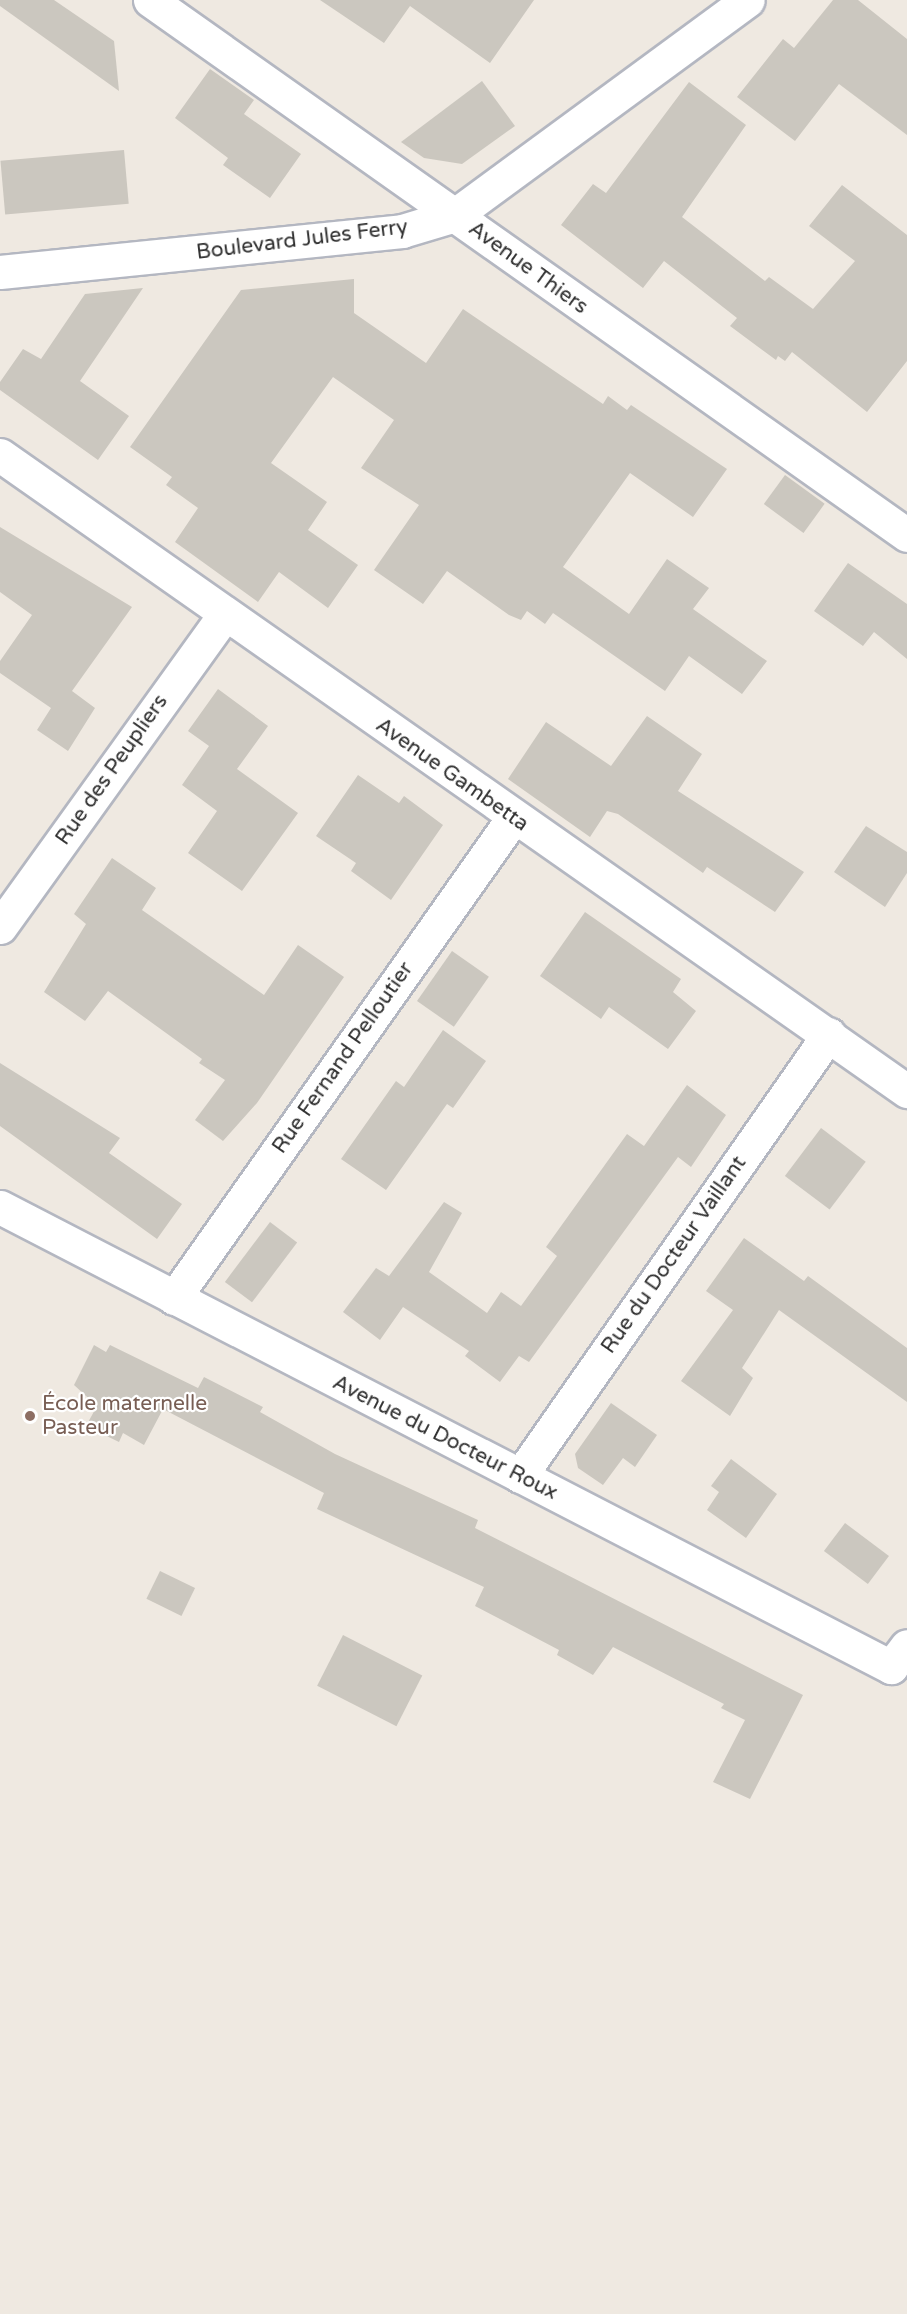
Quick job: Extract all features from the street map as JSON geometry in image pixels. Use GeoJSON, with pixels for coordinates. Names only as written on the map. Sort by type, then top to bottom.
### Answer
{"type":"FeatureCollection","features":[{"type":"Feature","properties":{"kind":"street","name":"Avenue Thiers"},"geometry":{"type":"LineString","coordinates":[[150,0],[403,184],[455,215],[907,535]]}},
{"type":"Feature","properties":{"kind":"street","name":"Boulevard Jules Ferry"},"geometry":{"type":"LineString","coordinates":[[0,272],[402,231],[455,215],[748,0]]}},
{"type":"Feature","properties":{"kind":"street","name":"Avenue Gambetta"},"geometry":{"type":"LineString","coordinates":[[0,455],[513,818],[829,1034],[907,1091]]}},
{"type":"Feature","properties":{"kind":"street","name":"Rue des Peupliers"},"geometry":{"type":"LineString","coordinates":[[0,927],[225,614]]}},
{"type":"Feature","properties":{"kind":"street","name":"Rue Fernand Pelloutier"},"geometry":{"type":"LineString","coordinates":[[174,1298],[513,818]]}},
{"type":"Feature","properties":{"kind":"street","name":"Rue du Docteur Vaillant"},"geometry":{"type":"LineString","coordinates":[[520,1476],[829,1034]]}},
{"type":"Feature","properties":{"kind":"street","name":"Avenue du Docteur Roux"},"geometry":{"type":"LineString","coordinates":[[0,1207],[520,1476],[899,1656]]}},
{"type":"Feature","properties":{"kind":"building"},"geometry":{"type":"Polygon","coordinates":[[[0,0],[54,0],[114,41],[119,91],[0,6],[0,0]]]}},
{"type":"Feature","properties":{"kind":"building"},"geometry":{"type":"Polygon","coordinates":[[[320,0],[534,0],[490,63],[410,6],[384,43],[320,0]]]}},
{"type":"Feature","properties":{"kind":"building"},"geometry":{"type":"Polygon","coordinates":[[[833,0],[858,0],[907,39],[907,135],[839,84],[795,141],[737,97],[783,39],[794,48],[833,0]]]}},
{"type":"Feature","properties":{"kind":"building"},"geometry":{"type":"Polygon","coordinates":[[[210,69],[254,100],[244,114],[301,154],[270,198],[223,165],[228,158],[175,118],[210,69]]]}},
{"type":"Feature","properties":{"kind":"building"},"geometry":{"type":"Polygon","coordinates":[[[482,81],[515,126],[462,164],[424,158],[401,142],[482,81]]]}},
{"type":"Feature","properties":{"kind":"building"},"geometry":{"type":"Polygon","coordinates":[[[689,82],[746,125],[682,217],[765,281],[769,277],[813,309],[855,261],[809,226],[842,185],[907,235],[907,361],[867,412],[792,352],[785,361],[778,356],[776,360],[730,326],[737,318],[664,261],[643,288],[561,225],[593,184],[606,193],[689,82]]]}},
{"type":"Feature","properties":{"kind":"building"},"geometry":{"type":"Polygon","coordinates":[[[124,150],[129,204],[5,215],[0,161],[124,150]]]}},
{"type":"Feature","properties":{"kind":"building"},"geometry":{"type":"Polygon","coordinates":[[[354,279],[354,313],[426,363],[463,309],[603,404],[608,396],[627,410],[631,405],[727,469],[693,517],[630,473],[563,567],[629,614],[667,559],[709,588],[693,609],[767,661],[742,694],[689,656],[665,691],[553,613],[545,624],[527,611],[521,620],[509,615],[447,571],[423,604],[374,570],[419,505],[361,468],[394,420],[333,377],[271,463],[327,502],[308,530],[358,565],[328,608],[279,572],[258,602],[175,542],[198,508],[166,485],[172,477],[130,447],[241,290],[354,279]]]}},
{"type":"Feature","properties":{"kind":"building"},"geometry":{"type":"Polygon","coordinates":[[[143,288],[80,381],[129,416],[98,460],[0,390],[0,382],[23,349],[41,359],[85,294],[143,288]]]}},
{"type":"Feature","properties":{"kind":"building"},"geometry":{"type":"Polygon","coordinates":[[[785,475],[825,504],[803,533],[764,504],[785,475]]]}},
{"type":"Feature","properties":{"kind":"building"},"geometry":{"type":"Polygon","coordinates":[[[0,527],[132,607],[72,691],[95,708],[68,751],[37,730],[51,708],[0,673],[0,661],[32,615],[0,592],[0,527]]]}},
{"type":"Feature","properties":{"kind":"building"},"geometry":{"type":"Polygon","coordinates":[[[848,563],[907,604],[907,659],[874,632],[863,646],[814,611],[848,563]]]}},
{"type":"Feature","properties":{"kind":"building"},"geometry":{"type":"Polygon","coordinates":[[[218,689],[268,726],[237,769],[298,813],[242,891],[188,853],[217,811],[182,785],[209,746],[188,731],[218,689]]]}},
{"type":"Feature","properties":{"kind":"building"},"geometry":{"type":"Polygon","coordinates":[[[647,716],[702,754],[678,791],[804,872],[775,912],[707,867],[703,873],[618,814],[607,811],[590,837],[508,779],[546,722],[611,766],[647,716]]]}},
{"type":"Feature","properties":{"kind":"building"},"geometry":{"type":"Polygon","coordinates":[[[358,775],[399,803],[404,796],[443,825],[391,900],[351,871],[356,863],[316,836],[358,775]]]}},
{"type":"Feature","properties":{"kind":"building"},"geometry":{"type":"Polygon","coordinates":[[[866,826],[907,852],[907,873],[885,907],[834,872],[866,826]]]}},
{"type":"Feature","properties":{"kind":"building"},"geometry":{"type":"Polygon","coordinates":[[[112,858],[156,888],[142,910],[264,995],[298,945],[344,977],[257,1103],[223,1141],[195,1120],[225,1080],[199,1063],[202,1059],[108,991],[85,1021],[44,992],[86,924],[74,914],[112,858]]]}},
{"type":"Feature","properties":{"kind":"building"},"geometry":{"type":"Polygon","coordinates":[[[585,912],[681,979],[673,992],[696,1011],[668,1049],[609,1007],[601,1019],[540,976],[585,912]]]}},
{"type":"Feature","properties":{"kind":"building"},"geometry":{"type":"Polygon","coordinates":[[[452,951],[489,977],[454,1027],[417,1001],[452,951]]]}},
{"type":"Feature","properties":{"kind":"building"},"geometry":{"type":"Polygon","coordinates":[[[443,1030],[486,1061],[453,1108],[447,1104],[386,1190],[341,1159],[396,1081],[404,1087],[443,1030]]]}},
{"type":"Feature","properties":{"kind":"building"},"geometry":{"type":"Polygon","coordinates":[[[0,1063],[120,1138],[109,1153],[182,1204],[157,1239],[0,1126],[0,1063]]]}},
{"type":"Feature","properties":{"kind":"building"},"geometry":{"type":"Polygon","coordinates":[[[687,1085],[726,1115],[691,1167],[678,1157],[529,1362],[519,1356],[500,1382],[465,1356],[469,1351],[403,1307],[380,1340],[343,1312],[376,1268],[389,1276],[444,1202],[462,1213],[429,1272],[487,1313],[501,1292],[521,1306],[557,1256],[546,1247],[627,1134],[644,1146],[687,1085]]]}},
{"type":"Feature","properties":{"kind":"building"},"geometry":{"type":"Polygon","coordinates":[[[821,1128],[866,1162],[830,1210],[785,1176],[821,1128]]]}},
{"type":"Feature","properties":{"kind":"building"},"geometry":{"type":"Polygon","coordinates":[[[270,1222],[297,1242],[252,1302],[225,1282],[270,1222]]]}},
{"type":"Feature","properties":{"kind":"building"},"geometry":{"type":"Polygon","coordinates":[[[744,1238],[804,1281],[808,1276],[907,1348],[907,1402],[779,1310],[742,1368],[753,1378],[730,1416],[681,1381],[733,1310],[706,1291],[744,1238]]]}},
{"type":"Feature","properties":{"kind":"building"},"geometry":{"type":"Polygon","coordinates":[[[94,1345],[106,1352],[110,1345],[198,1388],[204,1377],[263,1407],[260,1412],[335,1454],[478,1520],[475,1528],[803,1695],[750,1799],[713,1782],[745,1720],[721,1708],[724,1704],[613,1647],[593,1675],[557,1655],[559,1650],[475,1606],[484,1587],[317,1509],[324,1493],[163,1409],[144,1445],[123,1433],[119,1442],[86,1426],[97,1406],[74,1385],[94,1345]]]}},
{"type":"Feature","properties":{"kind":"building"},"geometry":{"type":"Polygon","coordinates":[[[611,1403],[657,1435],[635,1467],[623,1458],[603,1485],[578,1468],[575,1454],[611,1403]]]}},
{"type":"Feature","properties":{"kind":"building"},"geometry":{"type":"Polygon","coordinates":[[[731,1459],[777,1494],[746,1538],[707,1510],[719,1492],[711,1486],[731,1459]]]}},
{"type":"Feature","properties":{"kind":"building"},"geometry":{"type":"Polygon","coordinates":[[[845,1523],[889,1556],[868,1584],[824,1551],[845,1523]]]}},
{"type":"Feature","properties":{"kind":"building"},"geometry":{"type":"Polygon","coordinates":[[[160,1571],[195,1588],[181,1616],[146,1599],[160,1571]]]}},
{"type":"Feature","properties":{"kind":"building"},"geometry":{"type":"Polygon","coordinates":[[[343,1635],[422,1675],[396,1726],[317,1686],[343,1635]]]}},
{"type":"Feature","properties":{"kind":"place","name":"École maternelle Pasteur"},"geometry":{"type":"Point","coordinates":[30,1416]}}]}
